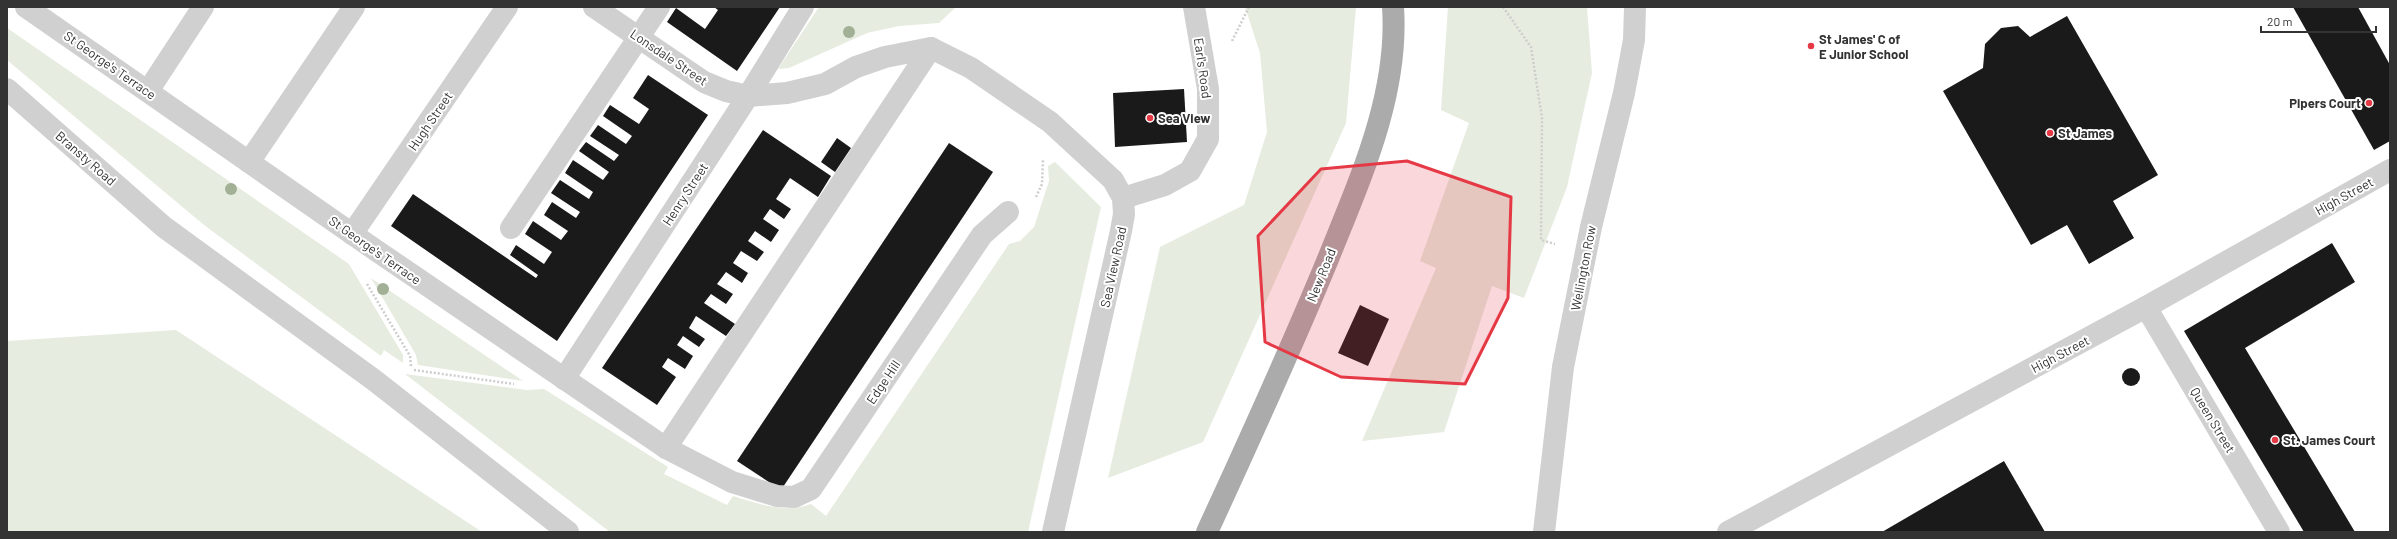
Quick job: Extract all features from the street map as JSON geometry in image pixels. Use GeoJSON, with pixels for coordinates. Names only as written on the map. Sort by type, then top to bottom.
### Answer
{"type":"FeatureCollection","features":[{"type":"Feature","properties":{"kind":"main road","name":"New Road"},"geometry":{"type":"LineString","coordinates":[[1207,532],[1285,363],[1371,152],[1391,69],[1393,7]]}},
{"type":"Feature","properties":{"kind":"street","name":"St George's Terrace"},"geometry":{"type":"LineString","coordinates":[[26,7],[352,234],[666,448],[732,482]]}},
{"type":"Feature","properties":{"kind":"street"},"geometry":{"type":"LineString","coordinates":[[148,91],[203,7]]}},
{"type":"Feature","properties":{"kind":"street"},"geometry":{"type":"LineString","coordinates":[[249,162],[354,7]]}},
{"type":"Feature","properties":{"kind":"street","name":"Hugh Street"},"geometry":{"type":"LineString","coordinates":[[352,234],[507,7]]}},
{"type":"Feature","properties":{"kind":"street","name":"Lonsdale Street"},"geometry":{"type":"LineString","coordinates":[[594,7],[704,82],[726,91],[748,96],[787,93],[825,84],[856,67],[885,57],[931,48]]}},
{"type":"Feature","properties":{"kind":"street"},"geometry":{"type":"LineString","coordinates":[[511,228],[659,7]]}},
{"type":"Feature","properties":{"kind":"street","name":"Henry Street"},"geometry":{"type":"LineString","coordinates":[[564,379],[748,96],[803,7]]}},
{"type":"Feature","properties":{"kind":"street","name":"Earl's Road"},"geometry":{"type":"LineString","coordinates":[[1123,198],[1165,185],[1190,171],[1208,140],[1208,89],[1194,7]]}},
{"type":"Feature","properties":{"kind":"street","name":"Wellington Row"},"geometry":{"type":"LineString","coordinates":[[1544,532],[1563,367],[1586,252],[1624,93],[1634,40],[1635,7]]}},
{"type":"Feature","properties":{"kind":"street"},"geometry":{"type":"LineString","coordinates":[[666,448],[931,48]]}},
{"type":"Feature","properties":{"kind":"street","name":"Sea View Road"},"geometry":{"type":"LineString","coordinates":[[931,48],[971,68],[1050,122],[1113,180],[1123,198],[1124,214],[1121,231],[1053,532]]}},
{"type":"Feature","properties":{"kind":"street","name":"Bransty Road"},"geometry":{"type":"LineString","coordinates":[[7,89],[164,227],[374,380],[568,532]]}},
{"type":"Feature","properties":{"kind":"street","name":"High Street"},"geometry":{"type":"LineString","coordinates":[[1728,532],[2146,307],[2390,170]]}},
{"type":"Feature","properties":{"kind":"street","name":"Edge Hill"},"geometry":{"type":"LineString","coordinates":[[732,482],[777,496],[794,497],[811,489],[982,235],[1008,212]]}},
{"type":"Feature","properties":{"kind":"street","name":"Queen Street"},"geometry":{"type":"LineString","coordinates":[[2146,307],[2279,532]]}},
{"type":"Feature","properties":{"kind":"path"},"geometry":{"type":"LineString","coordinates":[[1503,7],[1531,47],[1542,118],[1541,240],[1586,252]]}},
{"type":"Feature","properties":{"kind":"path"},"geometry":{"type":"LineString","coordinates":[[1043,175],[1044,160]]}},
{"type":"Feature","properties":{"kind":"path"},"geometry":{"type":"LineString","coordinates":[[366,282],[410,356],[411,370],[519,385]]}},
{"type":"Feature","properties":{"kind":"highlighted area"},"geometry":{"type":"Polygon","coordinates":[[[1407,161],[1511,197],[1508,298],[1465,384],[1341,377],[1265,342],[1258,236],[1321,169],[1407,161]]]}},
{"type":"Feature","properties":{"kind":"shaded area"},"geometry":{"type":"Polygon","coordinates":[[[819,7],[956,7],[939,23],[899,26],[867,33],[789,68],[778,69],[819,7]]]}},
{"type":"Feature","properties":{"kind":"shaded area"},"geometry":{"type":"Polygon","coordinates":[[[1245,7],[1356,7],[1346,123],[1203,442],[1108,478],[1160,247],[1244,205],[1267,132],[1260,53],[1245,7]]]}},
{"type":"Feature","properties":{"kind":"shaded area"},"geometry":{"type":"Polygon","coordinates":[[[1448,7],[1587,7],[1592,73],[1567,187],[1524,298],[1492,286],[1444,432],[1362,441],[1436,268],[1420,261],[1469,123],[1441,110],[1448,7]]]}},
{"type":"Feature","properties":{"kind":"shaded area"},"geometry":{"type":"Polygon","coordinates":[[[7,28],[349,264],[403,355],[403,363],[384,350],[381,356],[204,225],[7,60],[7,28]]]}},
{"type":"Feature","properties":{"kind":"shaded area"},"geometry":{"type":"Polygon","coordinates":[[[1055,162],[1101,207],[1028,532],[610,532],[405,374],[527,390],[544,389],[668,467],[664,474],[727,505],[733,496],[772,507],[791,508],[811,504],[826,516],[1009,244],[1020,241],[1034,227],[1049,181],[1048,166],[1055,162]]]}},
{"type":"Feature","properties":{"kind":"shaded area"},"geometry":{"type":"Polygon","coordinates":[[[371,278],[523,381],[418,365],[416,355],[371,278]]]}},
{"type":"Feature","properties":{"kind":"shaded area"},"geometry":{"type":"Polygon","coordinates":[[[176,330],[482,532],[7,532],[7,341],[176,330]]]}},
{"type":"Feature","properties":{"kind":"building"},"geometry":{"type":"Polygon","coordinates":[[[714,7],[780,7],[737,71],[667,22],[676,8],[705,29],[718,10],[714,7]]]}},
{"type":"Feature","properties":{"kind":"building","name":"Pipers Court"},"geometry":{"type":"Polygon","coordinates":[[[2293,7],[2358,7],[2390,65],[2390,141],[2374,150],[2293,7]]]}},
{"type":"Feature","properties":{"kind":"building","name":"St James"},"geometry":{"type":"Polygon","coordinates":[[[2067,16],[2158,175],[2113,201],[2134,238],[2089,264],[2067,225],[2031,245],[1943,91],[1983,68],[1985,44],[2001,28],[2018,26],[2030,37],[2067,16]]]}},
{"type":"Feature","properties":{"kind":"building"},"geometry":{"type":"Polygon","coordinates":[[[648,75],[708,115],[557,341],[391,226],[413,194],[536,278],[538,275],[510,255],[516,245],[544,264],[552,252],[525,234],[533,221],[561,240],[568,231],[544,215],[552,202],[576,218],[580,212],[551,193],[560,180],[589,199],[593,192],[565,173],[573,160],[603,180],[609,172],[579,151],[586,142],[614,161],[619,155],[590,136],[598,125],[626,144],[632,136],[603,116],[610,105],[639,124],[649,109],[633,98],[648,75]]]}},
{"type":"Feature","properties":{"kind":"building","name":"Sea View"},"geometry":{"type":"Polygon","coordinates":[[[1184,89],[1187,142],[1115,147],[1113,93],[1184,89]]]}},
{"type":"Feature","properties":{"kind":"building"},"geometry":{"type":"Polygon","coordinates":[[[763,130],[831,176],[818,197],[790,178],[776,199],[791,209],[784,219],[770,209],[763,219],[779,230],[771,242],[755,231],[748,241],[764,252],[757,261],[741,251],[733,263],[748,273],[742,283],[726,272],[717,284],[733,294],[726,304],[711,294],[704,303],[735,324],[726,336],[696,316],[689,328],[705,339],[699,347],[683,336],[677,345],[693,356],[685,369],[668,358],[662,367],[676,377],[657,405],[602,368],[763,130]]]}},
{"type":"Feature","properties":{"kind":"building"},"geometry":{"type":"Polygon","coordinates":[[[837,138],[851,148],[835,172],[821,162],[837,138]]]}},
{"type":"Feature","properties":{"kind":"building"},"geometry":{"type":"Polygon","coordinates":[[[949,143],[993,172],[781,490],[737,461],[949,143]]]}},
{"type":"Feature","properties":{"kind":"building","name":"St. James Court"},"geometry":{"type":"Polygon","coordinates":[[[2332,243],[2355,282],[2245,348],[2355,532],[2304,532],[2184,331],[2332,243]]]}},
{"type":"Feature","properties":{"kind":"building"},"geometry":{"type":"Polygon","coordinates":[[[1360,305],[1389,319],[1368,366],[1338,353],[1360,305]]]}},
{"type":"Feature","properties":{"kind":"building"},"geometry":{"type":"Polygon","coordinates":[[[2131,368],[2137,371],[2140,377],[2137,383],[2131,386],[2125,383],[2122,377],[2125,371],[2131,368]]]}},
{"type":"Feature","properties":{"kind":"building"},"geometry":{"type":"Polygon","coordinates":[[[2004,461],[2045,532],[1882,532],[2004,461]]]}},
{"type":"Feature","properties":{"kind":"place","name":"St James' C of E Junior School"},"geometry":{"type":"Point","coordinates":[1811,46]}},
{"type":"Feature","properties":{"kind":"place","name":"Pipers Court"},"geometry":{"type":"Point","coordinates":[2369,103]}},
{"type":"Feature","properties":{"kind":"place","name":"Sea View"},"geometry":{"type":"Point","coordinates":[1150,118]}},
{"type":"Feature","properties":{"kind":"place","name":"St James"},"geometry":{"type":"Point","coordinates":[2050,133]}},
{"type":"Feature","properties":{"kind":"place","name":"St. James Court"},"geometry":{"type":"Point","coordinates":[2275,440]}}]}
